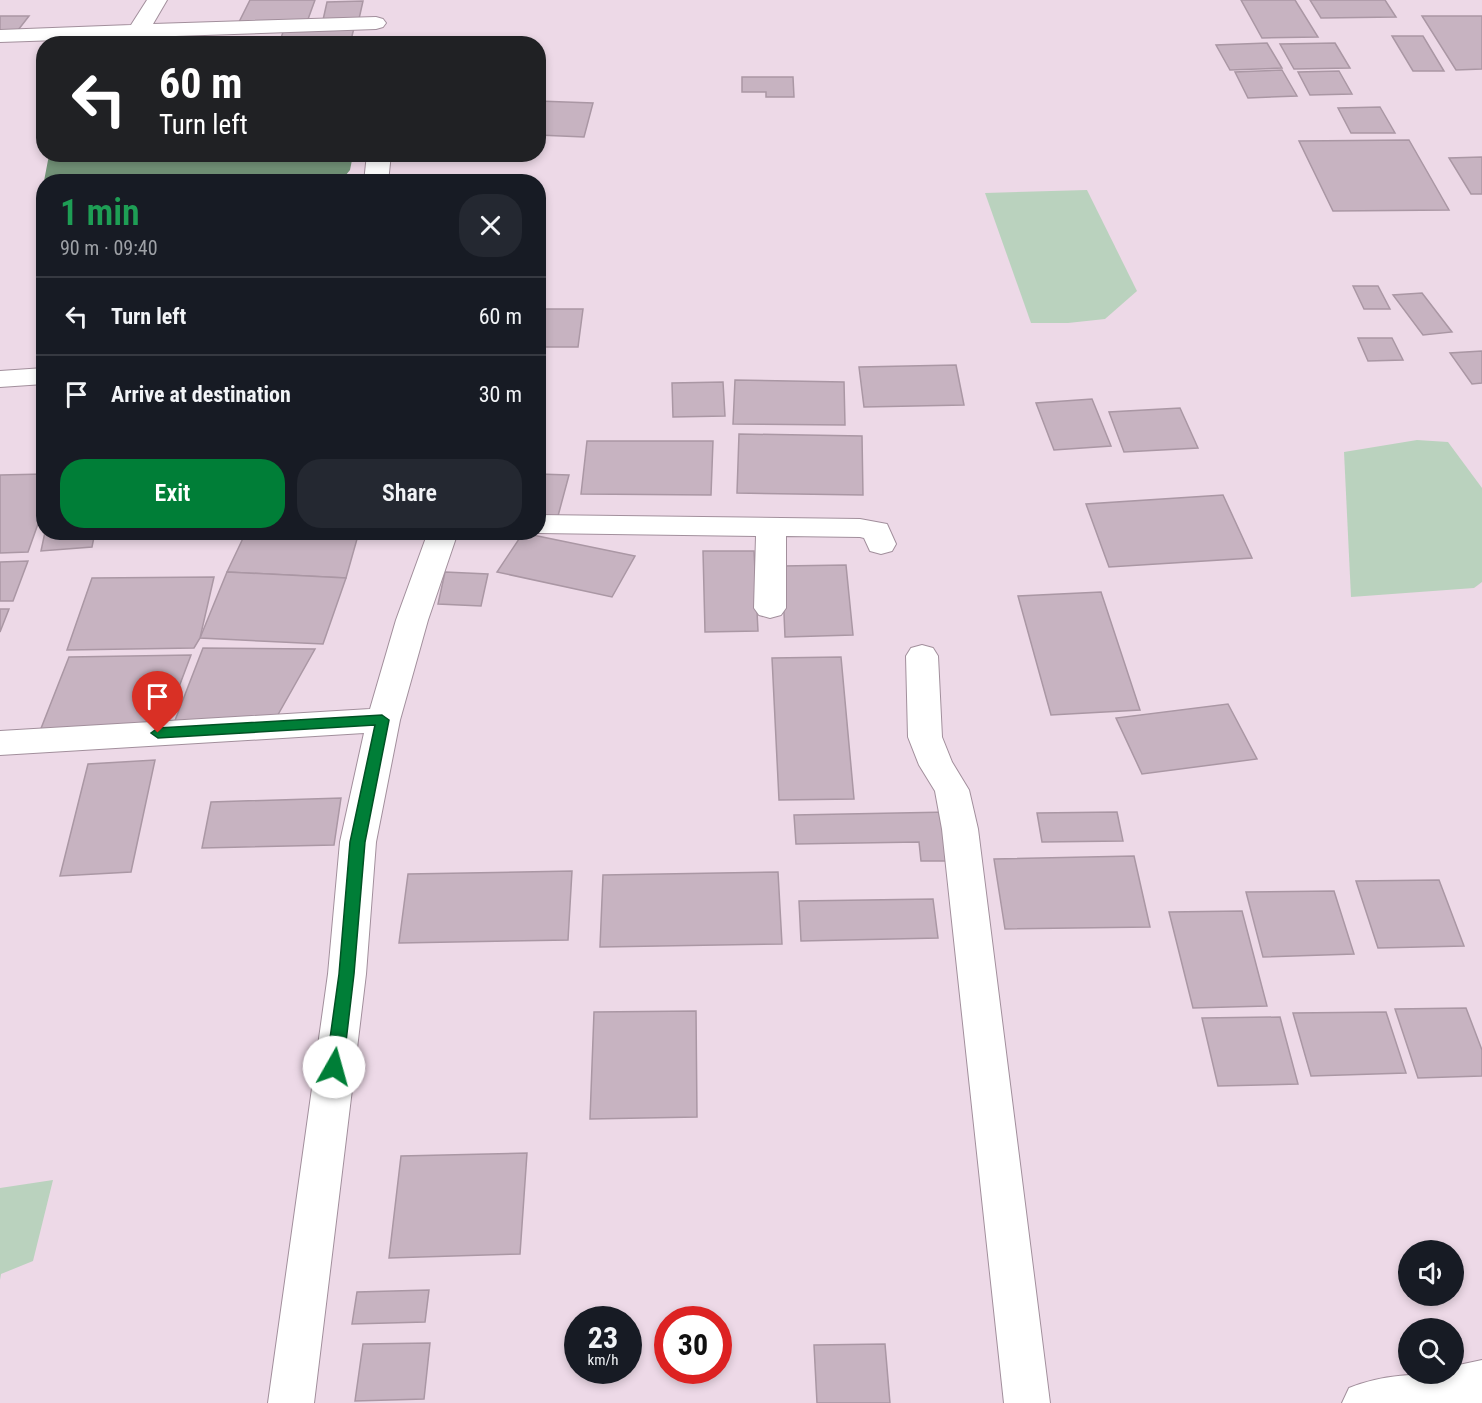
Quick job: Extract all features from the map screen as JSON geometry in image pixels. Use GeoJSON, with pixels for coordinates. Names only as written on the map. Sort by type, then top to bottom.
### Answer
{"type":"FeatureCollection","features":[{"type":"Feature","properties":{"kind":"street"},"geometry":{"type":"LineString","coordinates":[[139,30],[157,0]]}},
{"type":"Feature","properties":{"kind":"street"},"geometry":{"type":"LineString","coordinates":[[0,36],[377,24]]}},
{"type":"Feature","properties":{"kind":"street"},"geometry":{"type":"LineString","coordinates":[[0,380],[36,377]]}},
{"type":"Feature","properties":{"kind":"street"},"geometry":{"type":"LineString","coordinates":[[546,525],[860,528],[876,531],[881,544]]}},
{"type":"Feature","properties":{"kind":"street"},"geometry":{"type":"LineString","coordinates":[[770,608],[771,528]]}},
{"type":"Feature","properties":{"kind":"street"},"geometry":{"type":"LineString","coordinates":[[291,1403],[346,974],[358,842],[382,720],[412,620],[440,540]]}},
{"type":"Feature","properties":{"kind":"street"},"geometry":{"type":"LineString","coordinates":[[922,656],[925,737],[936,765],[952,790],[960,830],[1028,1403]]}},
{"type":"Feature","properties":{"kind":"street"},"geometry":{"type":"LineString","coordinates":[[0,743],[382,720]]}},
{"type":"Feature","properties":{"kind":"street"},"geometry":{"type":"LineString","coordinates":[[1365,1403],[1482,1382]]}},
{"type":"Feature","properties":{"kind":"shaded area"},"geometry":{"type":"Polygon","coordinates":[[[48,162],[352,162],[347,174],[45,174],[48,162]]]}},
{"type":"Feature","properties":{"kind":"shaded area"},"geometry":{"type":"Polygon","coordinates":[[[1087,190],[1137,291],[1105,319],[1068,323],[1031,323],[985,193],[1087,190]]]}},
{"type":"Feature","properties":{"kind":"shaded area"},"geometry":{"type":"Polygon","coordinates":[[[1417,440],[1448,442],[1482,488],[1482,582],[1474,588],[1351,597],[1344,452],[1417,440]]]}},
{"type":"Feature","properties":{"kind":"shaded area"},"geometry":{"type":"Polygon","coordinates":[[[53,1180],[33,1261],[1,1274],[0,1280],[0,1188],[53,1180]]]}},
{"type":"Feature","properties":{"kind":"building"},"geometry":{"type":"Polygon","coordinates":[[[250,0],[315,0],[307,22],[239,22],[250,0]]]}},
{"type":"Feature","properties":{"kind":"building"},"geometry":{"type":"Polygon","coordinates":[[[1241,0],[1295,0],[1318,37],[1262,38],[1241,0]]]}},
{"type":"Feature","properties":{"kind":"building"},"geometry":{"type":"Polygon","coordinates":[[[1310,0],[1385,0],[1396,17],[1321,18],[1310,0]]]}},
{"type":"Feature","properties":{"kind":"building"},"geometry":{"type":"Polygon","coordinates":[[[363,1],[359,19],[323,20],[327,2],[363,1]]]}},
{"type":"Feature","properties":{"kind":"building"},"geometry":{"type":"Polygon","coordinates":[[[0,16],[29,16],[15,34],[0,35],[0,16]]]}},
{"type":"Feature","properties":{"kind":"building"},"geometry":{"type":"Polygon","coordinates":[[[1422,16],[1482,16],[1482,69],[1456,70],[1422,16]]]}},
{"type":"Feature","properties":{"kind":"building"},"geometry":{"type":"Polygon","coordinates":[[[354,28],[352,36],[282,36],[284,29],[354,28]]]}},
{"type":"Feature","properties":{"kind":"building"},"geometry":{"type":"Polygon","coordinates":[[[1392,36],[1423,36],[1444,71],[1413,71],[1392,36]]]}},
{"type":"Feature","properties":{"kind":"building"},"geometry":{"type":"Polygon","coordinates":[[[1267,43],[1282,68],[1230,70],[1216,45],[1267,43]]]}},
{"type":"Feature","properties":{"kind":"building"},"geometry":{"type":"Polygon","coordinates":[[[1335,43],[1350,68],[1294,69],[1280,44],[1335,43]]]}},
{"type":"Feature","properties":{"kind":"building"},"geometry":{"type":"Polygon","coordinates":[[[1282,70],[1297,96],[1248,98],[1235,72],[1282,70]]]}},
{"type":"Feature","properties":{"kind":"building"},"geometry":{"type":"Polygon","coordinates":[[[1339,71],[1352,94],[1310,95],[1298,72],[1339,71]]]}},
{"type":"Feature","properties":{"kind":"building"},"geometry":{"type":"Polygon","coordinates":[[[742,77],[793,77],[794,97],[766,97],[766,92],[742,92],[742,77]]]}},
{"type":"Feature","properties":{"kind":"building"},"geometry":{"type":"Polygon","coordinates":[[[546,101],[593,103],[584,137],[546,135],[546,101]]]}},
{"type":"Feature","properties":{"kind":"building"},"geometry":{"type":"Polygon","coordinates":[[[1380,107],[1395,133],[1351,133],[1338,108],[1380,107]]]}},
{"type":"Feature","properties":{"kind":"building"},"geometry":{"type":"Polygon","coordinates":[[[1409,140],[1449,210],[1333,211],[1299,141],[1409,140]]]}},
{"type":"Feature","properties":{"kind":"building"},"geometry":{"type":"Polygon","coordinates":[[[1482,157],[1482,194],[1471,194],[1449,158],[1482,157]]]}},
{"type":"Feature","properties":{"kind":"building"},"geometry":{"type":"Polygon","coordinates":[[[1353,286],[1378,286],[1390,309],[1364,309],[1353,286]]]}},
{"type":"Feature","properties":{"kind":"building"},"geometry":{"type":"Polygon","coordinates":[[[1422,293],[1452,332],[1423,335],[1393,295],[1422,293]]]}},
{"type":"Feature","properties":{"kind":"building"},"geometry":{"type":"Polygon","coordinates":[[[546,309],[583,309],[578,347],[546,347],[546,309]]]}},
{"type":"Feature","properties":{"kind":"building"},"geometry":{"type":"Polygon","coordinates":[[[1358,338],[1392,338],[1403,360],[1368,361],[1358,338]]]}},
{"type":"Feature","properties":{"kind":"building"},"geometry":{"type":"Polygon","coordinates":[[[1482,351],[1482,383],[1472,384],[1450,353],[1482,351]]]}},
{"type":"Feature","properties":{"kind":"building"},"geometry":{"type":"Polygon","coordinates":[[[956,365],[964,405],[864,407],[859,367],[956,365]]]}},
{"type":"Feature","properties":{"kind":"building"},"geometry":{"type":"Polygon","coordinates":[[[735,380],[844,382],[845,425],[733,424],[735,380]]]}},
{"type":"Feature","properties":{"kind":"building"},"geometry":{"type":"Polygon","coordinates":[[[723,382],[725,416],[673,417],[672,383],[723,382]]]}},
{"type":"Feature","properties":{"kind":"building"},"geometry":{"type":"Polygon","coordinates":[[[1092,399],[1111,446],[1054,450],[1036,403],[1092,399]]]}},
{"type":"Feature","properties":{"kind":"building"},"geometry":{"type":"Polygon","coordinates":[[[1180,408],[1198,448],[1124,452],[1109,412],[1180,408]]]}},
{"type":"Feature","properties":{"kind":"building"},"geometry":{"type":"Polygon","coordinates":[[[739,434],[862,436],[863,495],[737,493],[739,434]]]}},
{"type":"Feature","properties":{"kind":"building"},"geometry":{"type":"Polygon","coordinates":[[[587,441],[713,441],[711,495],[581,494],[587,441]]]}},
{"type":"Feature","properties":{"kind":"building"},"geometry":{"type":"Polygon","coordinates":[[[36,474],[36,530],[28,552],[0,553],[0,475],[36,474]]]}},
{"type":"Feature","properties":{"kind":"building"},"geometry":{"type":"Polygon","coordinates":[[[546,474],[569,475],[558,516],[546,515],[546,474]]]}},
{"type":"Feature","properties":{"kind":"building"},"geometry":{"type":"Polygon","coordinates":[[[1223,495],[1252,558],[1109,567],[1086,504],[1223,495]]]}},
{"type":"Feature","properties":{"kind":"building"},"geometry":{"type":"Polygon","coordinates":[[[546,538],[635,556],[612,597],[497,572],[518,540],[546,540],[546,538]]]}},
{"type":"Feature","properties":{"kind":"building"},"geometry":{"type":"Polygon","coordinates":[[[43,540],[93,540],[92,547],[41,551],[43,540]]]}},
{"type":"Feature","properties":{"kind":"building"},"geometry":{"type":"Polygon","coordinates":[[[242,540],[357,540],[346,578],[227,572],[242,540]]]}},
{"type":"Feature","properties":{"kind":"building"},"geometry":{"type":"Polygon","coordinates":[[[703,551],[754,551],[758,631],[705,632],[703,551]]]}},
{"type":"Feature","properties":{"kind":"building"},"geometry":{"type":"Polygon","coordinates":[[[28,561],[13,601],[0,601],[0,562],[28,561]]]}},
{"type":"Feature","properties":{"kind":"building"},"geometry":{"type":"Polygon","coordinates":[[[846,565],[853,635],[785,637],[782,566],[846,565]]]}},
{"type":"Feature","properties":{"kind":"building"},"geometry":{"type":"Polygon","coordinates":[[[227,572],[346,578],[323,644],[200,638],[227,572]]]}},
{"type":"Feature","properties":{"kind":"building"},"geometry":{"type":"Polygon","coordinates":[[[445,572],[488,574],[481,606],[438,604],[445,572]]]}},
{"type":"Feature","properties":{"kind":"building"},"geometry":{"type":"Polygon","coordinates":[[[214,577],[200,638],[194,648],[67,650],[92,578],[214,577]]]}},
{"type":"Feature","properties":{"kind":"building"},"geometry":{"type":"Polygon","coordinates":[[[1101,592],[1140,710],[1051,715],[1018,596],[1101,592]]]}},
{"type":"Feature","properties":{"kind":"building"},"geometry":{"type":"Polygon","coordinates":[[[0,609],[9,609],[0,632],[0,609]]]}},
{"type":"Feature","properties":{"kind":"building"},"geometry":{"type":"Polygon","coordinates":[[[203,648],[315,649],[271,727],[174,723],[203,648]]]}},
{"type":"Feature","properties":{"kind":"building"},"geometry":{"type":"Polygon","coordinates":[[[191,655],[165,724],[40,731],[69,657],[191,655]]]}},
{"type":"Feature","properties":{"kind":"building"},"geometry":{"type":"Polygon","coordinates":[[[841,657],[854,799],[779,800],[772,658],[841,657]]]}},
{"type":"Feature","properties":{"kind":"building"},"geometry":{"type":"Polygon","coordinates":[[[1228,704],[1257,759],[1142,774],[1116,718],[1228,704]]]}},
{"type":"Feature","properties":{"kind":"building"},"geometry":{"type":"Polygon","coordinates":[[[155,760],[131,872],[60,876],[88,764],[155,760]]]}},
{"type":"Feature","properties":{"kind":"building"},"geometry":{"type":"Polygon","coordinates":[[[341,798],[334,845],[202,848],[211,802],[341,798]]]}},
{"type":"Feature","properties":{"kind":"building"},"geometry":{"type":"Polygon","coordinates":[[[949,812],[955,861],[921,861],[919,842],[796,844],[794,815],[949,812]]]}},
{"type":"Feature","properties":{"kind":"building"},"geometry":{"type":"Polygon","coordinates":[[[1117,812],[1123,841],[1042,842],[1037,813],[1117,812]]]}},
{"type":"Feature","properties":{"kind":"building"},"geometry":{"type":"Polygon","coordinates":[[[1134,856],[1150,927],[1005,929],[994,859],[1134,856]]]}},
{"type":"Feature","properties":{"kind":"building"},"geometry":{"type":"Polygon","coordinates":[[[572,871],[568,940],[399,943],[408,874],[572,871]]]}},
{"type":"Feature","properties":{"kind":"building"},"geometry":{"type":"Polygon","coordinates":[[[778,872],[782,944],[600,947],[603,875],[778,872]]]}},
{"type":"Feature","properties":{"kind":"building"},"geometry":{"type":"Polygon","coordinates":[[[1439,880],[1464,946],[1378,948],[1356,881],[1439,880]]]}},
{"type":"Feature","properties":{"kind":"building"},"geometry":{"type":"Polygon","coordinates":[[[1334,891],[1354,954],[1263,957],[1246,892],[1334,891]]]}},
{"type":"Feature","properties":{"kind":"building"},"geometry":{"type":"Polygon","coordinates":[[[933,899],[938,938],[801,941],[799,901],[933,899]]]}},
{"type":"Feature","properties":{"kind":"building"},"geometry":{"type":"Polygon","coordinates":[[[1242,911],[1267,1006],[1193,1008],[1169,912],[1242,911]]]}},
{"type":"Feature","properties":{"kind":"building"},"geometry":{"type":"Polygon","coordinates":[[[1466,1008],[1482,1050],[1482,1076],[1418,1078],[1395,1009],[1466,1008]]]}},
{"type":"Feature","properties":{"kind":"building"},"geometry":{"type":"Polygon","coordinates":[[[696,1011],[697,1117],[590,1119],[594,1012],[696,1011]]]}},
{"type":"Feature","properties":{"kind":"building"},"geometry":{"type":"Polygon","coordinates":[[[1386,1012],[1406,1073],[1311,1076],[1293,1013],[1386,1012]]]}},
{"type":"Feature","properties":{"kind":"building"},"geometry":{"type":"Polygon","coordinates":[[[1280,1017],[1298,1084],[1218,1086],[1202,1018],[1280,1017]]]}},
{"type":"Feature","properties":{"kind":"building"},"geometry":{"type":"Polygon","coordinates":[[[527,1153],[520,1254],[389,1258],[401,1156],[527,1153]]]}},
{"type":"Feature","properties":{"kind":"building"},"geometry":{"type":"Polygon","coordinates":[[[429,1290],[425,1322],[352,1324],[357,1292],[429,1290]]]}},
{"type":"Feature","properties":{"kind":"building"},"geometry":{"type":"Polygon","coordinates":[[[430,1343],[424,1399],[355,1401],[363,1344],[430,1343]]]}},
{"type":"Feature","properties":{"kind":"building"},"geometry":{"type":"Polygon","coordinates":[[[885,1344],[890,1403],[817,1403],[814,1345],[885,1344]]]}},
{"type":"Feature","properties":{"kind":"route"},"geometry":{"type":"LineString","coordinates":[[158,733],[382,720],[358,842],[346,974],[334,1067]]}}]}
